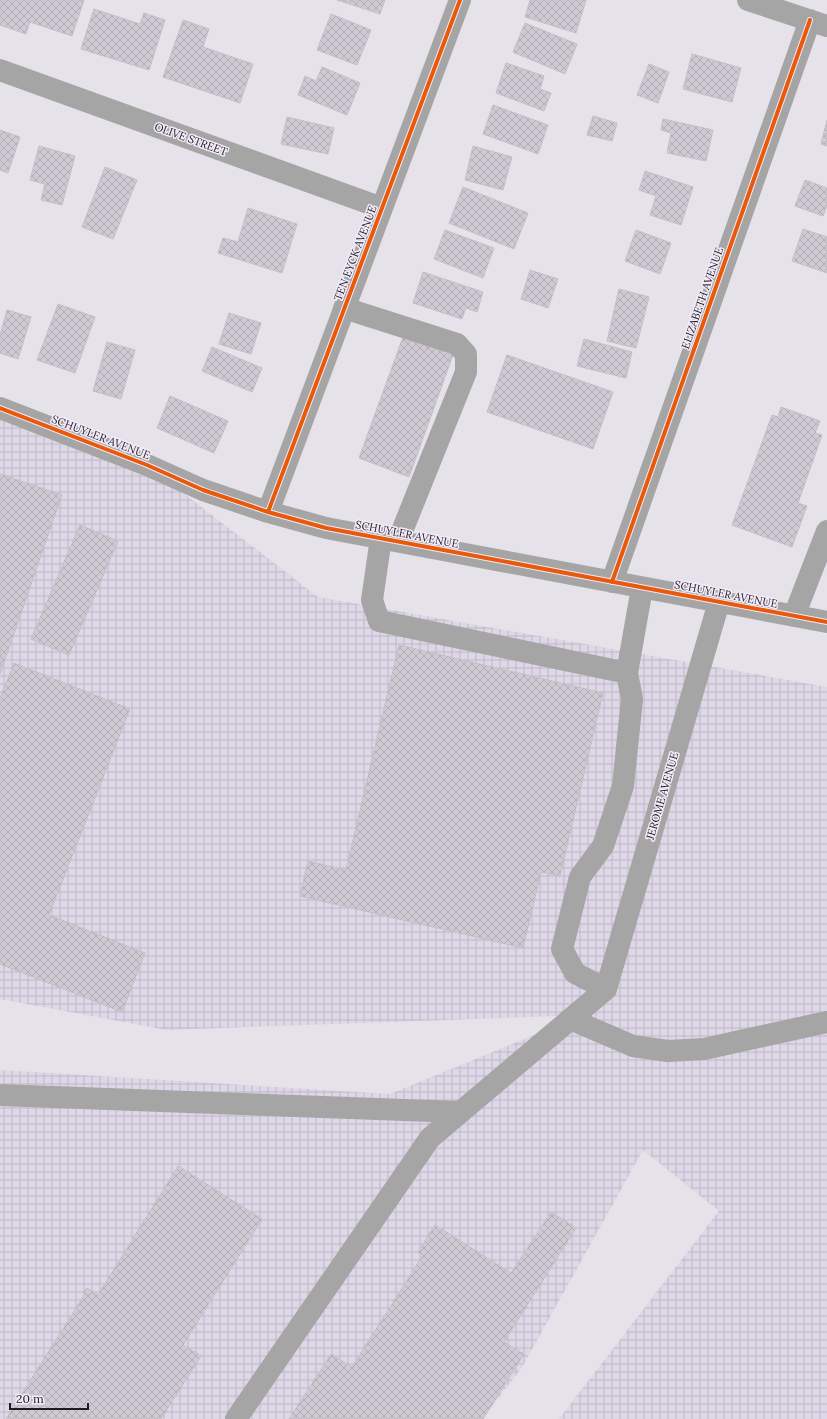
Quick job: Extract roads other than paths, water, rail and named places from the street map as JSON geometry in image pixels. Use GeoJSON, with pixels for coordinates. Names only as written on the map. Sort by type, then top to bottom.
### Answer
{"type":"FeatureCollection","features":[{"type":"Feature","properties":{"kind":"street","name":"TEN EYCK AVENUE"},"geometry":{"type":"LineString","coordinates":[[268,512],[460,0]]}},
{"type":"Feature","properties":{"kind":"street"},"geometry":{"type":"LineString","coordinates":[[748,0],[818,23]]}},
{"type":"Feature","properties":{"kind":"street","name":"ELIZABETH AVENUE"},"geometry":{"type":"LineString","coordinates":[[612,582],[818,23]]}},
{"type":"Feature","properties":{"kind":"street","name":"OLIVE STREET"},"geometry":{"type":"LineString","coordinates":[[0,70],[382,208]]}},
{"type":"Feature","properties":{"kind":"street"},"geometry":{"type":"LineString","coordinates":[[344,308],[457,344],[466,354],[466,372],[390,540],[372,600],[379,621],[627,672]]}},
{"type":"Feature","properties":{"kind":"street","name":"SCHUYLER AVENUE"},"geometry":{"type":"LineString","coordinates":[[0,408],[147,465],[203,490],[268,512],[326,528],[827,622]]}},
{"type":"Feature","properties":{"kind":"street"},"geometry":{"type":"LineString","coordinates":[[794,616],[827,531]]}},
{"type":"Feature","properties":{"kind":"street"},"geometry":{"type":"LineString","coordinates":[[236,1419],[430,1138],[606,989],[575,973],[562,949],[580,877],[603,846],[623,786],[632,699],[627,672],[642,588]]}},
{"type":"Feature","properties":{"kind":"street","name":"JEROME AVENUE"},"geometry":{"type":"LineString","coordinates":[[606,989],[719,602]]}},
{"type":"Feature","properties":{"kind":"street"},"geometry":{"type":"LineString","coordinates":[[570,1019],[633,1046],[668,1051],[704,1049],[827,1022]]}},
{"type":"Feature","properties":{"kind":"street"},"geometry":{"type":"LineString","coordinates":[[0,1095],[460,1112]]}}]}
